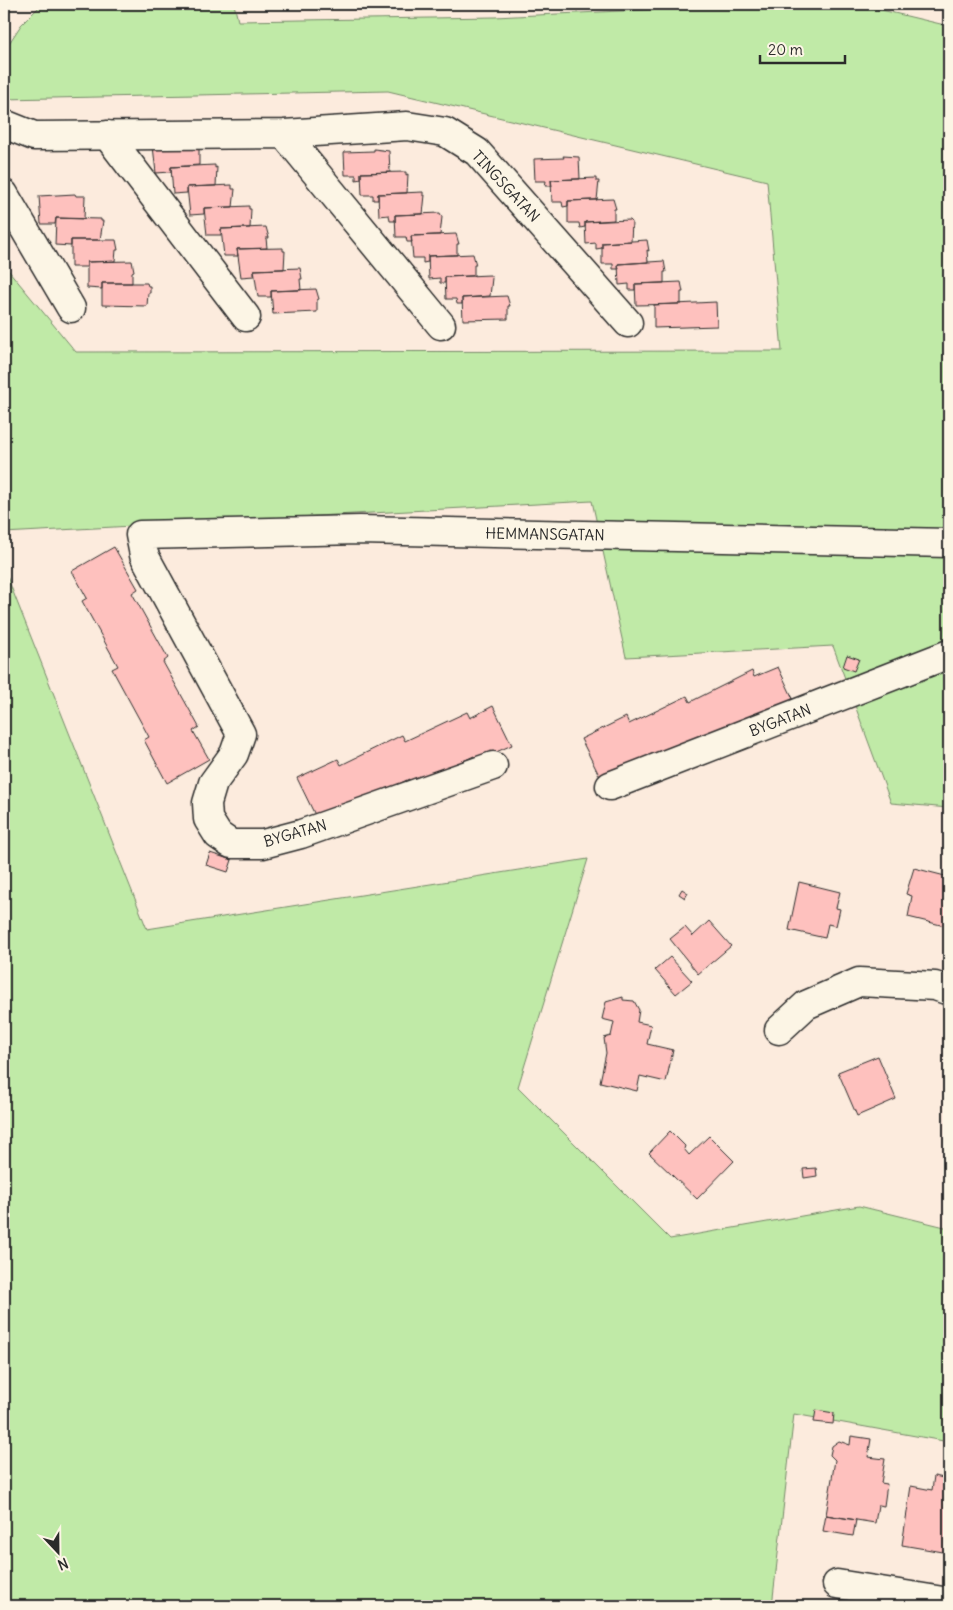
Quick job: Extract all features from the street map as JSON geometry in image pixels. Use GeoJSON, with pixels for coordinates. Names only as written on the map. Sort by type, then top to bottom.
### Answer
{"type":"FeatureCollection","features":[{"type":"Feature","properties":{"kind":"street","name":"TINGSGATAN"},"geometry":{"type":"LineString","coordinates":[[4,124],[34,136],[284,134],[407,126],[445,132],[477,152],[628,323]]}},
{"type":"Feature","properties":{"kind":"street"},"geometry":{"type":"LineString","coordinates":[[284,134],[442,325]]}},
{"type":"Feature","properties":{"kind":"street"},"geometry":{"type":"LineString","coordinates":[[107,135],[246,317]]}},
{"type":"Feature","properties":{"kind":"street"},"geometry":{"type":"LineString","coordinates":[[4,194],[71,308]]}},
{"type":"Feature","properties":{"kind":"street","name":"HEMMANSGATAN"},"geometry":{"type":"LineString","coordinates":[[140,535],[360,530],[949,543]]}},
{"type":"Feature","properties":{"kind":"street","name":"BYGATAN"},"geometry":{"type":"LineString","coordinates":[[140,535],[144,555],[241,734],[234,754],[212,783],[207,803],[208,819],[218,835],[231,844],[263,844],[301,834],[493,766]]}},
{"type":"Feature","properties":{"kind":"street","name":"BYGATAN"},"geometry":{"type":"LineString","coordinates":[[610,786],[949,654]]}},
{"type":"Feature","properties":{"kind":"street"},"geometry":{"type":"LineString","coordinates":[[779,1030],[806,1005],[859,982],[935,986],[949,991]]}},
{"type":"Feature","properties":{"kind":"street"},"geometry":{"type":"LineString","coordinates":[[837,1584],[949,1602]]}},
{"type":"Feature","properties":{"kind":"green space"},"geometry":{"type":"Polygon","coordinates":[[[42,4],[234,4],[238,21],[495,17],[767,4],[856,4],[949,26],[949,808],[891,803],[833,646],[626,657],[592,501],[4,533],[4,265],[76,352],[782,351],[767,181],[388,91],[4,99],[4,51],[21,25],[42,4]]]}},
{"type":"Feature","properties":{"kind":"green space"},"geometry":{"type":"Polygon","coordinates":[[[4,569],[147,929],[588,859],[518,1087],[670,1239],[859,1206],[949,1228],[949,1442],[794,1414],[772,1606],[4,1606],[4,569]]]}},
{"type":"Feature","properties":{"kind":"building"},"geometry":{"type":"Polygon","coordinates":[[[199,144],[199,165],[171,167],[171,172],[156,173],[153,146],[199,144]]]}},
{"type":"Feature","properties":{"kind":"building"},"geometry":{"type":"Polygon","coordinates":[[[374,149],[389,151],[390,172],[361,173],[361,179],[356,180],[356,175],[345,175],[344,152],[374,151],[374,149]]]}},
{"type":"Feature","properties":{"kind":"building"},"geometry":{"type":"Polygon","coordinates":[[[563,156],[579,157],[580,179],[551,180],[552,186],[545,186],[546,181],[535,181],[534,159],[564,158],[563,156]]]}},
{"type":"Feature","properties":{"kind":"building"},"geometry":{"type":"Polygon","coordinates":[[[215,165],[215,168],[217,167],[216,186],[187,187],[187,193],[173,194],[171,167],[215,165]]]}},
{"type":"Feature","properties":{"kind":"building"},"geometry":{"type":"Polygon","coordinates":[[[406,172],[406,175],[408,174],[407,193],[378,194],[378,200],[373,200],[373,195],[362,195],[361,173],[406,172]]]}},
{"type":"Feature","properties":{"kind":"building"},"geometry":{"type":"Polygon","coordinates":[[[596,178],[596,181],[599,181],[597,200],[568,201],[568,206],[563,207],[562,202],[552,202],[551,180],[596,178]]]}},
{"type":"Feature","properties":{"kind":"building"},"geometry":{"type":"Polygon","coordinates":[[[232,185],[232,189],[235,189],[233,207],[204,208],[204,214],[190,215],[187,187],[232,185]]]}},
{"type":"Feature","properties":{"kind":"building"},"geometry":{"type":"Polygon","coordinates":[[[423,192],[423,195],[425,195],[423,214],[395,215],[395,221],[390,221],[389,215],[379,216],[378,194],[423,192]]]}},
{"type":"Feature","properties":{"kind":"building"},"geometry":{"type":"Polygon","coordinates":[[[75,194],[76,196],[85,196],[84,219],[56,218],[55,224],[41,224],[39,196],[75,194]]]}},
{"type":"Feature","properties":{"kind":"building"},"geometry":{"type":"Polygon","coordinates":[[[613,199],[616,209],[614,209],[614,220],[585,222],[585,227],[580,228],[579,223],[568,223],[568,201],[613,199]]]}},
{"type":"Feature","properties":{"kind":"building"},"geometry":{"type":"Polygon","coordinates":[[[249,206],[249,209],[251,209],[250,228],[221,229],[221,235],[207,235],[204,208],[249,206]]]}},
{"type":"Feature","properties":{"kind":"building"},"geometry":{"type":"Polygon","coordinates":[[[440,213],[442,217],[440,235],[411,236],[412,242],[407,242],[406,237],[396,237],[395,215],[440,213]]]}},
{"type":"Feature","properties":{"kind":"building"},"geometry":{"type":"Polygon","coordinates":[[[56,218],[101,219],[103,221],[100,240],[71,240],[71,246],[55,245],[56,218]]]}},
{"type":"Feature","properties":{"kind":"building"},"geometry":{"type":"Polygon","coordinates":[[[630,220],[632,222],[631,241],[602,243],[602,248],[596,249],[596,243],[586,244],[585,222],[630,220]]]}},
{"type":"Feature","properties":{"kind":"building"},"geometry":{"type":"Polygon","coordinates":[[[266,227],[269,238],[266,238],[267,248],[237,249],[238,256],[224,256],[221,229],[266,227]]]}},
{"type":"Feature","properties":{"kind":"building"},"geometry":{"type":"Polygon","coordinates":[[[456,234],[459,244],[457,244],[457,255],[428,256],[428,262],[423,263],[423,258],[413,258],[411,236],[456,234]]]}},
{"type":"Feature","properties":{"kind":"building"},"geometry":{"type":"Polygon","coordinates":[[[71,240],[116,240],[118,250],[116,250],[115,261],[87,262],[87,267],[71,267],[71,240]]]}},
{"type":"Feature","properties":{"kind":"building"},"geometry":{"type":"Polygon","coordinates":[[[647,240],[648,262],[618,264],[619,269],[613,269],[613,264],[602,264],[602,243],[647,240]]]}},
{"type":"Feature","properties":{"kind":"building"},"geometry":{"type":"Polygon","coordinates":[[[283,248],[283,251],[285,251],[284,269],[254,270],[254,276],[241,277],[237,249],[283,248]]]}},
{"type":"Feature","properties":{"kind":"building"},"geometry":{"type":"Polygon","coordinates":[[[473,254],[476,265],[474,265],[474,276],[445,277],[445,283],[440,283],[440,278],[429,279],[428,256],[473,254]]]}},
{"type":"Feature","properties":{"kind":"building"},"geometry":{"type":"Polygon","coordinates":[[[132,261],[134,271],[132,272],[132,283],[102,283],[102,289],[87,288],[87,262],[132,261]]]}},
{"type":"Feature","properties":{"kind":"building"},"geometry":{"type":"Polygon","coordinates":[[[664,261],[666,272],[664,272],[664,283],[635,284],[635,290],[629,290],[629,284],[619,285],[618,264],[664,261]]]}},
{"type":"Feature","properties":{"kind":"building"},"geometry":{"type":"Polygon","coordinates":[[[300,268],[301,290],[271,291],[271,297],[258,297],[254,270],[300,268]]]}},
{"type":"Feature","properties":{"kind":"building"},"geometry":{"type":"Polygon","coordinates":[[[490,275],[492,278],[490,296],[462,298],[462,304],[457,304],[456,299],[446,299],[445,277],[490,275]]]}},
{"type":"Feature","properties":{"kind":"building"},"geometry":{"type":"Polygon","coordinates":[[[681,282],[683,292],[681,292],[681,304],[636,305],[635,284],[681,282]]]}},
{"type":"Feature","properties":{"kind":"building"},"geometry":{"type":"Polygon","coordinates":[[[102,283],[147,283],[150,286],[150,293],[148,293],[147,306],[102,305],[102,283]]]}},
{"type":"Feature","properties":{"kind":"building"},"geometry":{"type":"Polygon","coordinates":[[[316,289],[319,299],[317,300],[317,312],[273,314],[271,291],[316,289]]]}},
{"type":"Feature","properties":{"kind":"building"},"geometry":{"type":"Polygon","coordinates":[[[507,296],[510,306],[508,306],[508,319],[463,320],[462,298],[507,296]]]}},
{"type":"Feature","properties":{"kind":"building"},"geometry":{"type":"Polygon","coordinates":[[[716,302],[717,326],[654,328],[654,305],[716,302]]]}},
{"type":"Feature","properties":{"kind":"building"},"geometry":{"type":"Polygon","coordinates":[[[114,547],[138,589],[132,593],[168,658],[163,662],[199,727],[193,731],[209,759],[167,783],[144,740],[149,737],[112,669],[118,666],[82,601],[87,598],[72,571],[114,547]]]}},
{"type":"Feature","properties":{"kind":"building"},"geometry":{"type":"Polygon","coordinates":[[[847,655],[859,659],[854,671],[843,667],[847,655]]]}},
{"type":"Feature","properties":{"kind":"building"},"geometry":{"type":"Polygon","coordinates":[[[778,667],[796,705],[631,769],[628,764],[600,777],[581,739],[626,717],[629,724],[687,696],[690,702],[752,671],[754,677],[778,667]]]}},
{"type":"Feature","properties":{"kind":"building"},"geometry":{"type":"Polygon","coordinates":[[[493,706],[512,745],[476,761],[474,756],[411,785],[409,779],[348,809],[345,803],[316,817],[297,778],[338,759],[341,765],[402,735],[405,741],[467,712],[470,718],[493,706]]]}},
{"type":"Feature","properties":{"kind":"building"},"geometry":{"type":"Polygon","coordinates":[[[210,853],[232,860],[228,872],[206,865],[210,853]]]}},
{"type":"Feature","properties":{"kind":"building"},"geometry":{"type":"Polygon","coordinates":[[[914,868],[949,877],[949,927],[908,917],[912,896],[906,894],[914,868]]]}},
{"type":"Feature","properties":{"kind":"building"},"geometry":{"type":"Polygon","coordinates":[[[799,882],[840,892],[836,908],[840,909],[836,926],[828,924],[825,938],[789,930],[799,882]]]}},
{"type":"Feature","properties":{"kind":"building"},"geometry":{"type":"Polygon","coordinates":[[[682,889],[688,893],[685,898],[679,894],[682,889]]]}},
{"type":"Feature","properties":{"kind":"building"},"geometry":{"type":"Polygon","coordinates":[[[709,921],[731,946],[698,974],[670,939],[685,927],[693,936],[709,921]]]}},
{"type":"Feature","properties":{"kind":"building"},"geometry":{"type":"Polygon","coordinates":[[[670,957],[692,981],[676,994],[655,970],[670,957]]]}},
{"type":"Feature","properties":{"kind":"building"},"geometry":{"type":"Polygon","coordinates":[[[623,997],[623,1000],[634,1001],[639,1010],[637,1022],[651,1025],[647,1044],[673,1050],[666,1082],[640,1076],[637,1091],[600,1082],[606,1053],[604,1038],[611,1036],[614,1022],[602,1019],[606,1002],[623,997]]]}},
{"type":"Feature","properties":{"kind":"building"},"geometry":{"type":"Polygon","coordinates":[[[878,1056],[896,1099],[857,1116],[838,1072],[878,1056]]]}},
{"type":"Feature","properties":{"kind":"building"},"geometry":{"type":"Polygon","coordinates":[[[670,1131],[685,1146],[684,1149],[689,1155],[709,1136],[734,1161],[697,1199],[649,1153],[670,1131]]]}},
{"type":"Feature","properties":{"kind":"building"},"geometry":{"type":"Polygon","coordinates":[[[816,1168],[817,1176],[804,1178],[803,1169],[816,1168]]]}},
{"type":"Feature","properties":{"kind":"building"},"geometry":{"type":"Polygon","coordinates":[[[816,1410],[834,1413],[833,1424],[814,1422],[816,1410]]]}},
{"type":"Feature","properties":{"kind":"building"},"geometry":{"type":"Polygon","coordinates":[[[851,1436],[871,1439],[868,1457],[885,1459],[881,1483],[887,1484],[884,1506],[878,1505],[875,1523],[826,1515],[835,1460],[830,1455],[832,1446],[839,1441],[850,1445],[851,1436]]]}},
{"type":"Feature","properties":{"kind":"building"},"geometry":{"type":"Polygon","coordinates":[[[934,1476],[949,1479],[949,1553],[902,1545],[911,1486],[932,1490],[934,1476]]]}},
{"type":"Feature","properties":{"kind":"building"},"geometry":{"type":"Polygon","coordinates":[[[826,1515],[856,1520],[853,1536],[823,1531],[826,1515]]]}}]}
